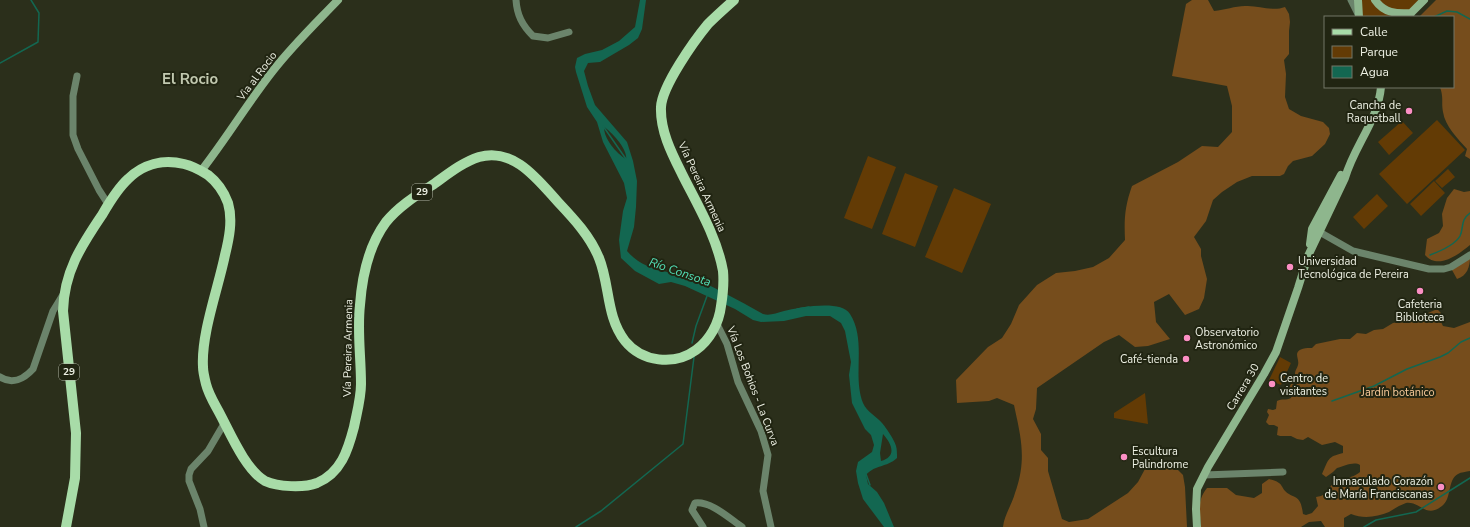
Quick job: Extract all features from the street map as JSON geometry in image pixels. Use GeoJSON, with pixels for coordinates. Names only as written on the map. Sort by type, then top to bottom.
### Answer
{"type":"FeatureCollection","features":[{"type":"Feature","properties":{"kind":"main road","name":"Vía Pereira Armenia"},"geometry":{"type":"LineString","coordinates":[[66,527],[75,478],[76,433],[63,311],[65,291],[74,260],[108,204],[126,181],[148,166],[165,162],[175,162],[192,166],[213,180],[222,190],[228,206],[230,215],[228,240],[209,322],[203,364],[206,385],[247,463],[266,481],[292,486],[306,486],[319,482],[332,472],[341,462],[348,447],[360,402],[360,300],[374,244],[389,218],[401,207],[457,168],[482,156],[502,157],[520,164],[531,172],[580,225],[590,239],[601,262],[613,318],[617,328],[622,337],[636,352],[648,357],[663,360],[675,360],[685,357],[696,350],[707,340],[717,324],[721,306],[723,271],[714,240],[668,145],[663,127],[661,111],[662,99],[687,54],[708,25],[734,0]]}},
{"type":"Feature","properties":{"kind":"street","name":"Via al Rocio"},"geometry":{"type":"LineString","coordinates":[[201,171],[272,72],[294,45],[338,0]]}},
{"type":"Feature","properties":{"kind":"street"},"geometry":{"type":"LineString","coordinates":[[516,0],[519,17],[525,28],[533,36],[548,38],[569,32]]}},
{"type":"Feature","properties":{"kind":"street"},"geometry":{"type":"LineString","coordinates":[[1351,0],[1359,16]]}},
{"type":"Feature","properties":{"kind":"street"},"geometry":{"type":"LineString","coordinates":[[1358,0],[1359,16]]}},
{"type":"Feature","properties":{"kind":"street"},"geometry":{"type":"LineString","coordinates":[[1375,0],[1381,7],[1390,12],[1409,15],[1424,0]]}},
{"type":"Feature","properties":{"kind":"street"},"geometry":{"type":"LineString","coordinates":[[76,76],[73,96],[73,135],[78,149],[108,204]]}},
{"type":"Feature","properties":{"kind":"street","name":"Carrera 30"},"geometry":{"type":"LineString","coordinates":[[1376,88],[1377,104]]}},
{"type":"Feature","properties":{"kind":"street","name":"Carrera 30"},"geometry":{"type":"LineString","coordinates":[[1197,527],[1197,489],[1276,352],[1316,230],[1345,178],[1348,167],[1371,124],[1382,88]]}},
{"type":"Feature","properties":{"kind":"street"},"geometry":{"type":"LineString","coordinates":[[1316,230],[1353,251],[1429,269],[1437,270],[1451,267],[1470,255]]}},
{"type":"Feature","properties":{"kind":"street"},"geometry":{"type":"LineString","coordinates":[[0,377],[4,380],[18,381],[27,375],[32,369],[53,311],[65,291]]}},
{"type":"Feature","properties":{"kind":"street","name":"Vía Los Bohios - La Curva"},"geometry":{"type":"LineString","coordinates":[[717,324],[727,344],[738,382],[761,431],[768,455],[763,491],[771,527]]}},
{"type":"Feature","properties":{"kind":"street"},"geometry":{"type":"LineString","coordinates":[[204,527],[200,508],[189,482],[191,469],[208,451],[225,422]]}},
{"type":"Feature","properties":{"kind":"street"},"geometry":{"type":"LineString","coordinates":[[1204,475],[1283,472]]}},
{"type":"Feature","properties":{"kind":"street"},"geometry":{"type":"LineString","coordinates":[[703,527],[692,510],[695,503],[703,503],[742,527]]}},
{"type":"Feature","properties":{"kind":"green space"},"geometry":{"type":"Polygon","coordinates":[[[1192,0],[1208,0],[1214,11],[1241,6],[1270,9],[1285,7],[1289,14],[1290,22],[1289,54],[1284,60],[1286,74],[1285,97],[1289,109],[1301,116],[1323,122],[1329,128],[1330,134],[1325,144],[1312,156],[1293,161],[1288,166],[1284,174],[1280,176],[1252,176],[1237,182],[1213,200],[1206,221],[1194,237],[1201,249],[1201,256],[1207,279],[1204,298],[1199,309],[1185,315],[1169,294],[1154,302],[1156,322],[1170,339],[1148,346],[1135,347],[1119,335],[1104,342],[1037,388],[1036,409],[1033,419],[1041,434],[1041,450],[1048,458],[1048,471],[1062,519],[1069,522],[1088,519],[1128,493],[1138,482],[1145,469],[1152,463],[1164,467],[1175,467],[1183,475],[1187,527],[1003,527],[1019,481],[1022,459],[1021,438],[1014,405],[997,398],[989,401],[957,403],[956,380],[988,347],[1002,338],[1011,324],[1019,305],[1037,285],[1056,273],[1093,267],[1109,258],[1125,240],[1126,212],[1132,186],[1178,162],[1202,146],[1218,147],[1232,132],[1232,106],[1227,86],[1172,76],[1186,4],[1192,0]]]}},
{"type":"Feature","properties":{"kind":"green space"},"geometry":{"type":"Polygon","coordinates":[[[1358,0],[1424,0],[1408,16],[1359,16],[1358,0]]]}},
{"type":"Feature","properties":{"kind":"green space"},"geometry":{"type":"Polygon","coordinates":[[[1436,0],[1470,0],[1470,159],[1465,156],[1467,149],[1452,132],[1446,122],[1442,108],[1440,88],[1454,88],[1454,16],[1420,16],[1436,0]]]}},
{"type":"Feature","properties":{"kind":"green space"},"geometry":{"type":"Polygon","coordinates":[[[1437,120],[1465,150],[1407,204],[1379,174],[1437,120]]]}},
{"type":"Feature","properties":{"kind":"green space"},"geometry":{"type":"Polygon","coordinates":[[[1402,121],[1413,133],[1389,155],[1378,142],[1402,121]]]}},
{"type":"Feature","properties":{"kind":"green space"},"geometry":{"type":"Polygon","coordinates":[[[868,156],[896,167],[872,229],[844,218],[868,156]]]}},
{"type":"Feature","properties":{"kind":"green space"},"geometry":{"type":"Polygon","coordinates":[[[1448,169],[1455,177],[1442,188],[1435,181],[1448,169]]]}},
{"type":"Feature","properties":{"kind":"green space"},"geometry":{"type":"Polygon","coordinates":[[[905,173],[938,186],[915,247],[882,234],[905,173]]]}},
{"type":"Feature","properties":{"kind":"green space"},"geometry":{"type":"Polygon","coordinates":[[[1434,181],[1445,193],[1421,216],[1410,204],[1434,181]]]}},
{"type":"Feature","properties":{"kind":"green space"},"geometry":{"type":"Polygon","coordinates":[[[954,188],[991,204],[962,273],[925,257],[954,188]]]}},
{"type":"Feature","properties":{"kind":"green space"},"geometry":{"type":"Polygon","coordinates":[[[1454,189],[1464,192],[1470,191],[1470,245],[1454,257],[1442,261],[1436,261],[1425,255],[1427,239],[1439,233],[1443,226],[1442,214],[1447,198],[1454,189]]]}},
{"type":"Feature","properties":{"kind":"green space"},"geometry":{"type":"Polygon","coordinates":[[[1377,194],[1388,206],[1364,229],[1353,217],[1377,194]]]}},
{"type":"Feature","properties":{"kind":"green space"},"geometry":{"type":"Polygon","coordinates":[[[1470,257],[1466,273],[1457,279],[1452,270],[1470,257]]]}},
{"type":"Feature","properties":{"kind":"green space","name":"Jardín botánico"},"geometry":{"type":"Polygon","coordinates":[[[1438,310],[1441,313],[1441,322],[1443,326],[1454,328],[1470,322],[1470,471],[1459,473],[1455,477],[1452,481],[1447,499],[1442,506],[1432,511],[1415,504],[1406,503],[1389,512],[1375,516],[1365,517],[1351,514],[1344,518],[1344,527],[1325,527],[1321,521],[1309,522],[1301,527],[1201,527],[1199,506],[1207,488],[1227,488],[1236,495],[1254,498],[1262,493],[1262,484],[1269,479],[1278,482],[1286,492],[1297,498],[1301,504],[1303,514],[1306,515],[1312,513],[1318,506],[1316,497],[1328,492],[1330,487],[1337,481],[1351,477],[1360,472],[1360,465],[1352,464],[1337,468],[1326,477],[1322,474],[1329,459],[1343,453],[1343,446],[1335,442],[1322,445],[1308,437],[1303,440],[1291,436],[1277,435],[1278,427],[1269,425],[1266,422],[1269,415],[1267,412],[1268,409],[1276,409],[1277,401],[1291,398],[1292,394],[1289,391],[1290,387],[1293,381],[1299,377],[1295,374],[1295,371],[1298,366],[1297,354],[1299,351],[1312,348],[1316,344],[1340,339],[1350,339],[1357,333],[1366,334],[1374,330],[1383,329],[1393,323],[1415,317],[1421,317],[1438,310]]]}},
{"type":"Feature","properties":{"kind":"green space"},"geometry":{"type":"Polygon","coordinates":[[[1280,357],[1291,363],[1281,385],[1269,380],[1280,357]]]}},
{"type":"Feature","properties":{"kind":"green space"},"geometry":{"type":"Polygon","coordinates":[[[1145,393],[1148,424],[1114,418],[1114,413],[1145,393]]]}},
{"type":"Feature","properties":{"kind":"water"},"geometry":{"type":"Polygon","coordinates":[[[640,0],[646,0],[642,29],[638,38],[600,62],[588,63],[584,71],[595,105],[627,142],[633,161],[637,181],[636,207],[634,227],[627,251],[635,259],[645,265],[661,271],[686,275],[716,288],[766,315],[819,306],[838,307],[845,309],[850,314],[858,335],[859,381],[863,403],[867,409],[880,420],[892,437],[896,447],[897,458],[874,469],[866,475],[868,484],[877,492],[884,503],[894,527],[884,527],[863,499],[858,483],[856,471],[858,462],[872,452],[874,445],[871,435],[865,429],[852,403],[849,375],[851,362],[845,331],[841,323],[830,316],[806,316],[784,321],[761,322],[753,320],[735,309],[685,286],[671,282],[659,284],[635,271],[621,258],[619,240],[623,211],[627,198],[624,183],[603,142],[597,122],[587,107],[575,67],[577,58],[585,54],[602,50],[619,41],[635,27],[640,0]],[[604,127],[608,141],[618,153],[626,159],[625,151],[622,146],[604,127]],[[883,434],[880,453],[881,461],[890,456],[891,453],[890,445],[883,434]]]}},
{"type":"Feature","properties":{"kind":"waterway"},"geometry":{"type":"LineString","coordinates":[[0,63],[38,42],[39,13],[31,0]]}},
{"type":"Feature","properties":{"kind":"waterway"},"geometry":{"type":"LineString","coordinates":[[1436,16],[1447,11],[1457,12],[1470,19]]}},
{"type":"Feature","properties":{"kind":"waterway","name":"Río Consota"},"geometry":{"type":"LineString","coordinates":[[603,126],[626,159]]}},
{"type":"Feature","properties":{"kind":"waterway"},"geometry":{"type":"LineString","coordinates":[[1430,255],[1446,248],[1458,239],[1465,218],[1470,213]]}},
{"type":"Feature","properties":{"kind":"waterway"},"geometry":{"type":"LineString","coordinates":[[692,343],[696,326],[707,296]]}},
{"type":"Feature","properties":{"kind":"waterway","name":"Río Consota"},"geometry":{"type":"LineString","coordinates":[[797,309],[809,307]]}},
{"type":"Feature","properties":{"kind":"waterway"},"geometry":{"type":"LineString","coordinates":[[1332,401],[1374,386],[1407,369],[1440,357],[1448,353],[1461,342],[1470,338]]}},
{"type":"Feature","properties":{"kind":"waterway"},"geometry":{"type":"LineString","coordinates":[[576,527],[601,511],[683,444],[694,357]]}},
{"type":"Feature","properties":{"kind":"waterway","name":"Río Consota"},"geometry":{"type":"LineString","coordinates":[[866,474],[870,485]]}},
{"type":"Feature","properties":{"kind":"waterway"},"geometry":{"type":"LineString","coordinates":[[1364,527],[1376,520],[1416,512],[1470,478]]}},
{"type":"Feature","properties":{"kind":"place","name":"Cancha de Raquetball"},"geometry":{"type":"Point","coordinates":[1409,111]}},
{"type":"Feature","properties":{"kind":"place","name":"Universidad Tecnológica de Pereira"},"geometry":{"type":"Point","coordinates":[1290,267]}},
{"type":"Feature","properties":{"kind":"place","name":"Cafeteria Biblioteca"},"geometry":{"type":"Point","coordinates":[1420,291]}},
{"type":"Feature","properties":{"kind":"place","name":"Observatorio Astronómico"},"geometry":{"type":"Point","coordinates":[1187,338]}},
{"type":"Feature","properties":{"kind":"place","name":"Café-tienda"},"geometry":{"type":"Point","coordinates":[1186,359]}},
{"type":"Feature","properties":{"kind":"place","name":"Centro de visitantes"},"geometry":{"type":"Point","coordinates":[1272,384]}},
{"type":"Feature","properties":{"kind":"place","name":"Escultura Palindrome"},"geometry":{"type":"Point","coordinates":[1124,457]}},
{"type":"Feature","properties":{"kind":"place","name":"Inmaculado Corazón de María Franciscanas"},"geometry":{"type":"Point","coordinates":[1441,487]}},
{"type":"Feature","properties":{"kind":"district","name":"El Rocio"},"geometry":{"type":"Point","coordinates":[190,79]}}]}
